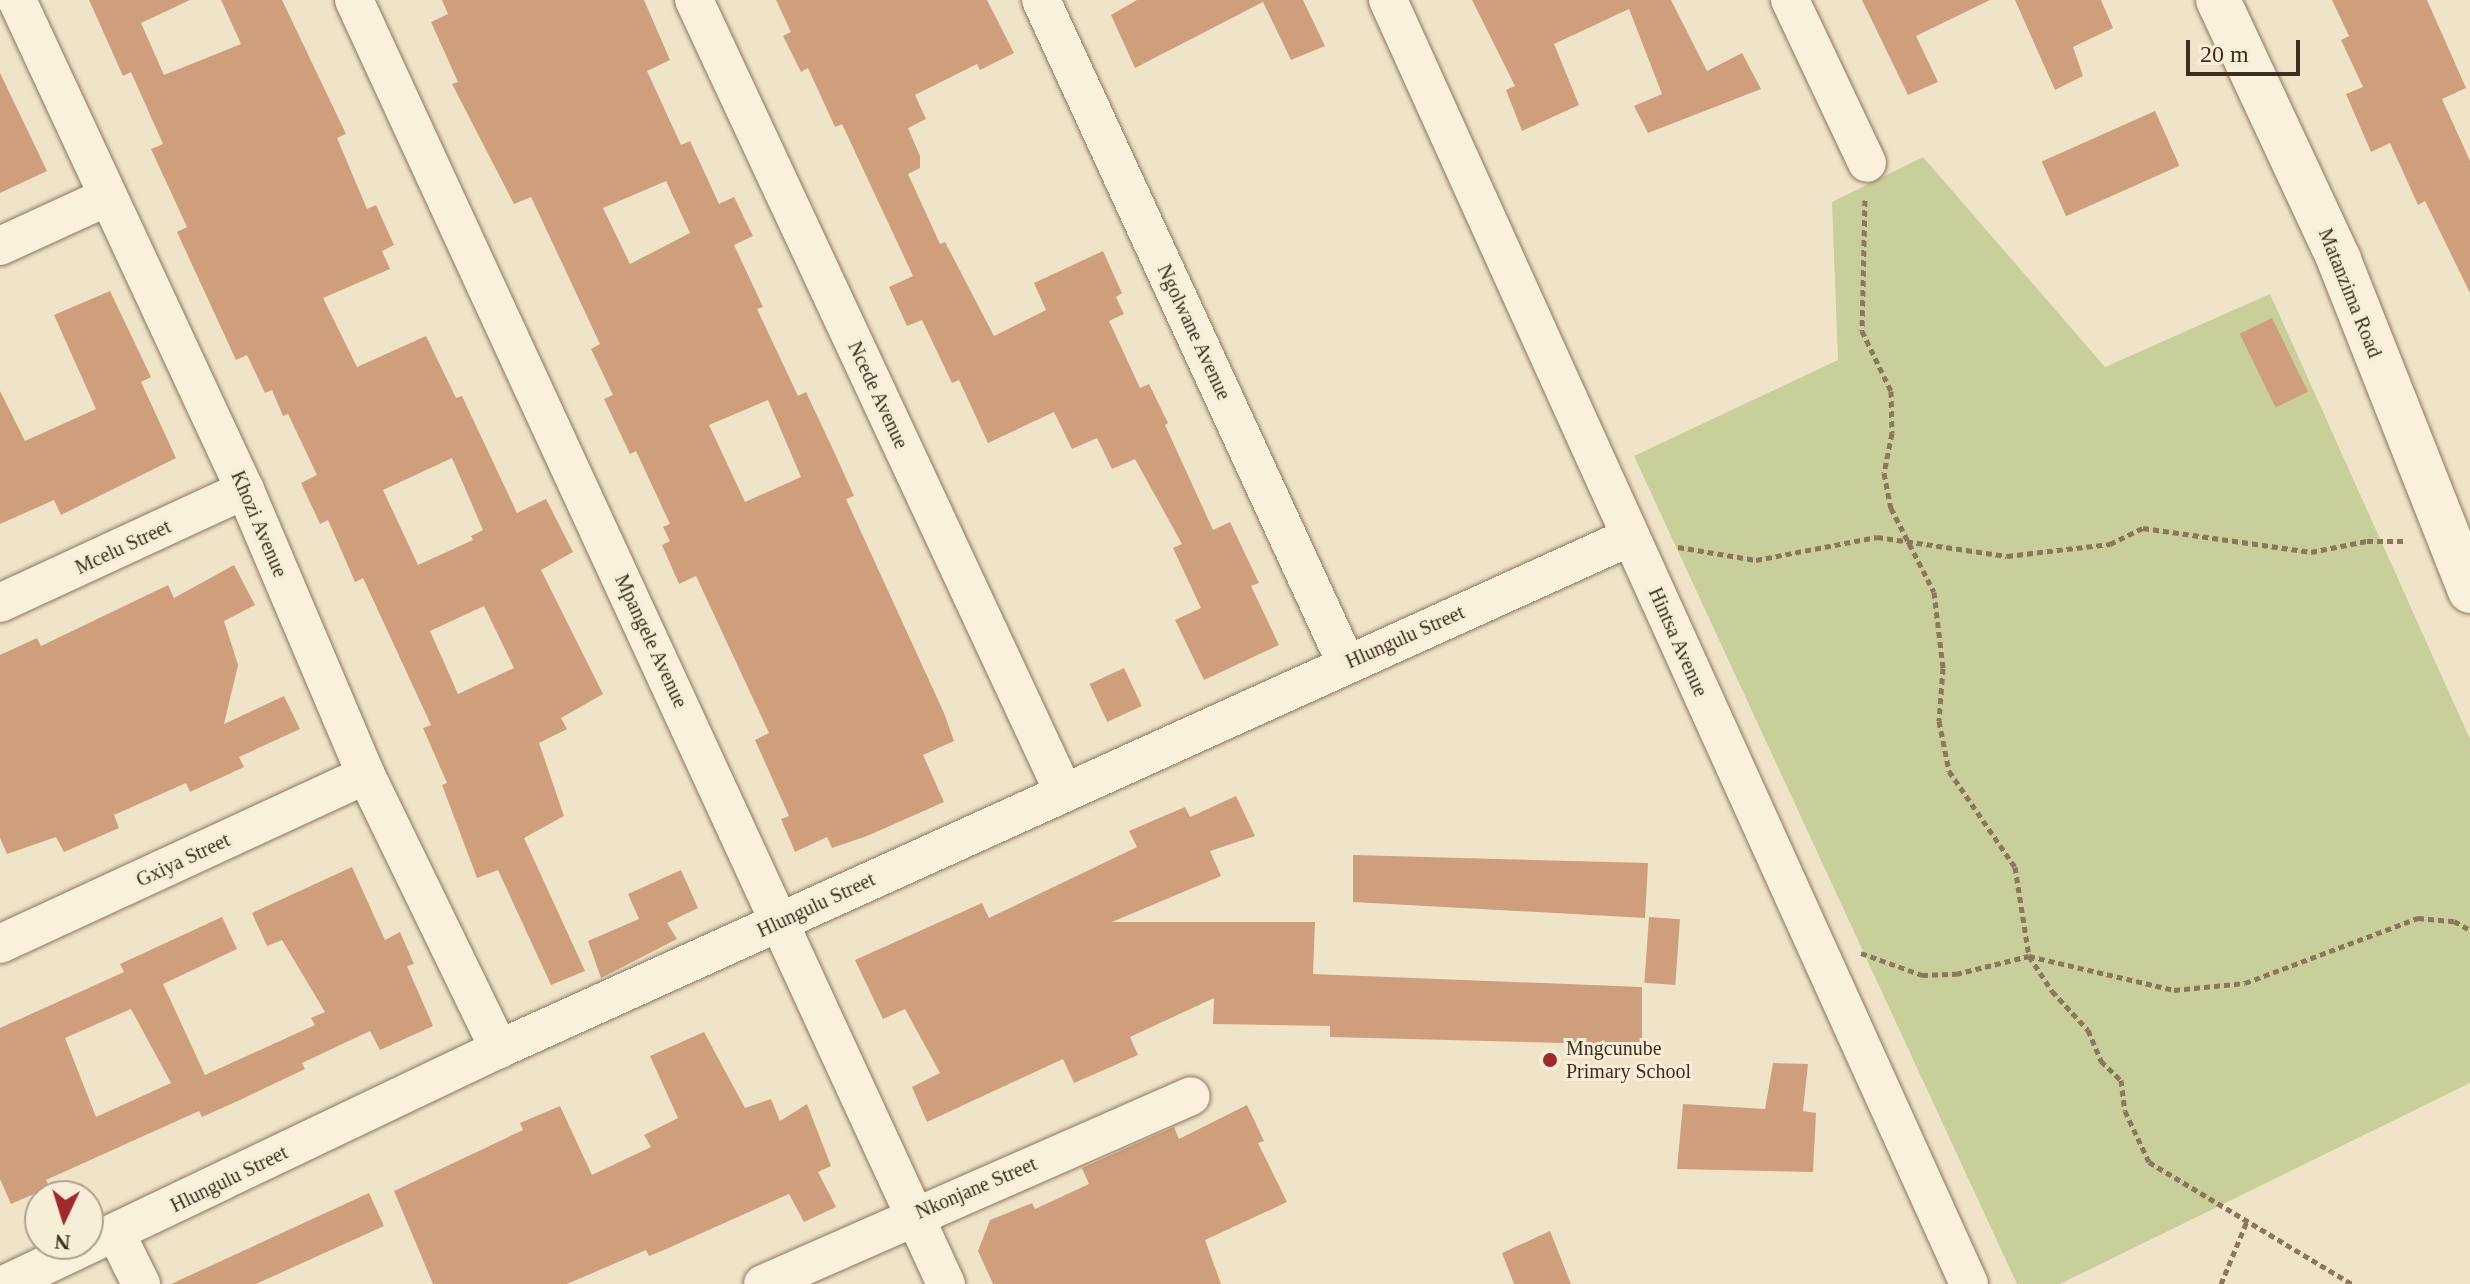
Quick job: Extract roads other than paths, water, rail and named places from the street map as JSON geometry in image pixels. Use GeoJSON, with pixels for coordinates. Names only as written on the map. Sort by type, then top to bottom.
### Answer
{"type":"FeatureCollection","features":[{"type":"Feature","properties":{"kind":"street","name":"Khozi Avenue"},"geometry":{"type":"LineString","coordinates":[[17,0],[245,490],[366,775],[499,1049]]}},
{"type":"Feature","properties":{"kind":"street","name":"Mpangele Avenue"},"geometry":{"type":"LineString","coordinates":[[354,0],[946,1284]]}},
{"type":"Feature","properties":{"kind":"street","name":"Ncede Avenue"},"geometry":{"type":"LineString","coordinates":[[694,0],[1063,791]]}},
{"type":"Feature","properties":{"kind":"street","name":"Ngolwane Avenue"},"geometry":{"type":"LineString","coordinates":[[1041,0],[1346,663]]}},
{"type":"Feature","properties":{"kind":"street","name":"Hintsa Avenue"},"geometry":{"type":"LineString","coordinates":[[1388,0],[1969,1284]]}},
{"type":"Feature","properties":{"kind":"street"},"geometry":{"type":"LineString","coordinates":[[1790,0],[1867,163]]}},
{"type":"Feature","properties":{"kind":"street","name":"Matanzima Road"},"geometry":{"type":"LineString","coordinates":[[2218,0],[2339,260],[2470,591]]}},
{"type":"Feature","properties":{"kind":"street"},"geometry":{"type":"LineString","coordinates":[[0,246],[107,197]]}},
{"type":"Feature","properties":{"kind":"street","name":"Mcelu Street"},"geometry":{"type":"LineString","coordinates":[[0,603],[245,490]]}},
{"type":"Feature","properties":{"kind":"street","name":"Hlungulu Street"},"geometry":{"type":"LineString","coordinates":[[6,1284],[499,1049],[1063,791],[1630,537]]}},
{"type":"Feature","properties":{"kind":"street","name":"Gxiya Street"},"geometry":{"type":"LineString","coordinates":[[0,944],[366,775]]}},
{"type":"Feature","properties":{"kind":"street","name":"Nkonjane Street"},"geometry":{"type":"LineString","coordinates":[[763,1284],[913,1215],[1191,1096]]}},
{"type":"Feature","properties":{"kind":"street"},"geometry":{"type":"LineString","coordinates":[[116,1233],[141,1284]]}},
{"type":"Feature","properties":{"kind":"place","name":"Mngcunube Primary School"},"geometry":{"type":"Point","coordinates":[1550,1060]}}]}
